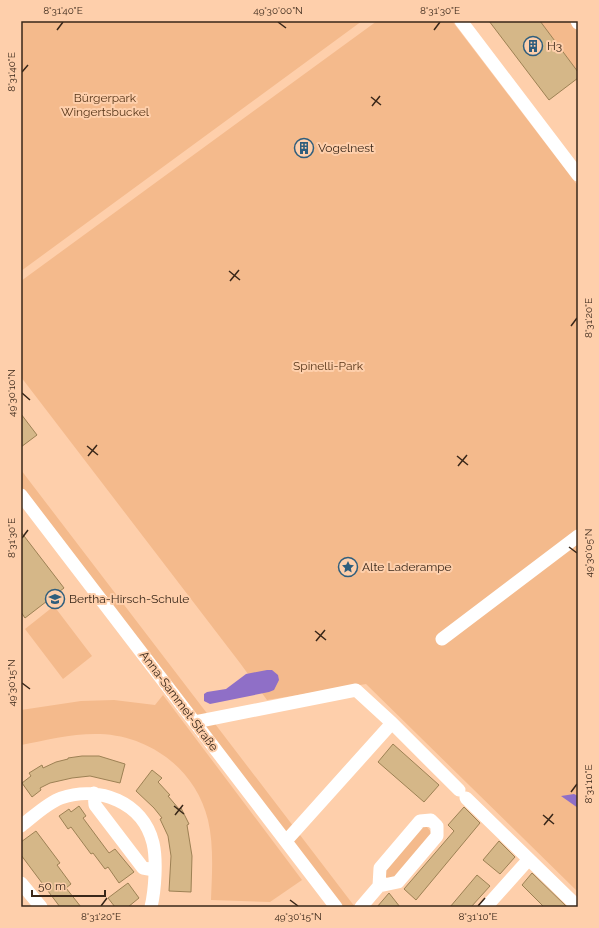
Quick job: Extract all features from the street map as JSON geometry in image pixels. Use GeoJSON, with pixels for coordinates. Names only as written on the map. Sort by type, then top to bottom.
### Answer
{"type":"FeatureCollection","features":[{"type":"Feature","properties":{"kind":"street"},"geometry":{"type":"LineString","coordinates":[[462,21],[573,158],[578,175]]}},
{"type":"Feature","properties":{"kind":"street","name":"Anna-Sammet-Straße"},"geometry":{"type":"LineString","coordinates":[[21,495],[145,649],[200,721],[286,841],[336,907]]}},
{"type":"Feature","properties":{"kind":"street"},"geometry":{"type":"LineString","coordinates":[[442,639],[578,536]]}},
{"type":"Feature","properties":{"kind":"street"},"geometry":{"type":"LineString","coordinates":[[200,721],[356,690],[392,723],[576,906]]}},
{"type":"Feature","properties":{"kind":"street"},"geometry":{"type":"LineString","coordinates":[[286,841],[392,723]]}},
{"type":"Feature","properties":{"kind":"street"},"geometry":{"type":"LineString","coordinates":[[21,826],[58,799],[74,795],[94,793],[120,801],[142,819],[153,844],[154,870],[151,907]]}},
{"type":"Feature","properties":{"kind":"street"},"geometry":{"type":"LineString","coordinates":[[94,793],[95,805],[144,868],[154,870]]}},
{"type":"Feature","properties":{"kind":"street"},"geometry":{"type":"LineString","coordinates":[[361,907],[379,886],[380,868],[420,821],[431,820],[437,826],[437,836],[398,882],[379,886]]}},
{"type":"Feature","properties":{"kind":"street"},"geometry":{"type":"LineString","coordinates":[[486,907],[529,859]]}},
{"type":"Feature","properties":{"kind":"street"},"geometry":{"type":"LineString","coordinates":[[21,883],[41,907]]}},
{"type":"Feature","properties":{"kind":"green space","name":"Bürgerpark Wingertsbuckel"},"geometry":{"type":"Polygon","coordinates":[[[21,21],[362,21],[21,271],[21,21]]]}},
{"type":"Feature","properties":{"kind":"green space","name":"Spinelli-Park"},"geometry":{"type":"Polygon","coordinates":[[[377,21],[452,21],[578,186],[578,892],[366,684],[267,700],[21,377],[21,281],[377,21]]]}},
{"type":"Feature","properties":{"kind":"green space"},"geometry":{"type":"Polygon","coordinates":[[[540,21],[578,21],[578,72],[540,21]]]}},
{"type":"Feature","properties":{"kind":"green space"},"geometry":{"type":"Polygon","coordinates":[[[21,470],[355,907],[342,907],[21,487],[21,470]]]}},
{"type":"Feature","properties":{"kind":"green space"},"geometry":{"type":"Polygon","coordinates":[[[54,606],[92,656],[63,679],[25,629],[54,606]]]}},
{"type":"Feature","properties":{"kind":"green space"},"geometry":{"type":"Polygon","coordinates":[[[163,695],[302,880],[270,902],[211,900],[212,860],[208,820],[202,802],[193,786],[182,771],[169,759],[137,741],[119,736],[100,734],[70,736],[21,745],[21,710],[81,701],[114,700],[155,705],[163,695]]]}},
{"type":"Feature","properties":{"kind":"green space"},"geometry":{"type":"Polygon","coordinates":[[[419,827],[427,827],[432,833],[396,878],[389,879],[385,876],[385,867],[419,827]]]}},
{"type":"Feature","properties":{"kind":"shaded area"},"geometry":{"type":"Polygon","coordinates":[[[272,670],[278,675],[279,680],[274,690],[210,704],[204,701],[204,694],[207,692],[226,689],[246,674],[272,670]]]}},
{"type":"Feature","properties":{"kind":"shaded area"},"geometry":{"type":"Polygon","coordinates":[[[574,794],[578,796],[578,808],[561,796],[574,794]]]}},
{"type":"Feature","properties":{"kind":"building","name":"H3"},"geometry":{"type":"Polygon","coordinates":[[[489,21],[540,21],[578,72],[578,78],[549,100],[489,21]]]}},
{"type":"Feature","properties":{"kind":"building"},"geometry":{"type":"Polygon","coordinates":[[[302,143],[306,143],[308,144],[308,152],[302,153],[299,150],[299,146],[302,143]]]}},
{"type":"Feature","properties":{"kind":"building"},"geometry":{"type":"Polygon","coordinates":[[[21,414],[37,435],[21,447],[21,414]]]}},
{"type":"Feature","properties":{"kind":"building"},"geometry":{"type":"Polygon","coordinates":[[[21,532],[64,588],[25,618],[21,612],[21,532]]]}},
{"type":"Feature","properties":{"kind":"building"},"geometry":{"type":"Polygon","coordinates":[[[393,744],[439,785],[424,802],[378,762],[393,744]]]}},
{"type":"Feature","properties":{"kind":"building"},"geometry":{"type":"Polygon","coordinates":[[[99,756],[125,764],[120,783],[90,776],[72,778],[50,783],[40,788],[41,790],[32,797],[22,783],[31,776],[29,773],[42,765],[43,768],[68,758],[99,756]]]}},
{"type":"Feature","properties":{"kind":"building"},"geometry":{"type":"Polygon","coordinates":[[[152,770],[162,778],[158,782],[170,795],[168,796],[179,809],[181,808],[189,824],[187,825],[192,856],[191,892],[169,891],[171,856],[168,836],[160,819],[162,818],[136,791],[152,770]]]}},
{"type":"Feature","properties":{"kind":"building"},"geometry":{"type":"Polygon","coordinates":[[[79,806],[86,816],[83,818],[109,853],[115,849],[134,872],[119,883],[108,867],[105,869],[93,853],[91,854],[71,827],[68,829],[59,816],[69,809],[71,812],[79,806]]]}},
{"type":"Feature","properties":{"kind":"building"},"geometry":{"type":"Polygon","coordinates":[[[464,807],[480,823],[416,900],[404,889],[454,831],[448,825],[464,807]]]}},
{"type":"Feature","properties":{"kind":"building"},"geometry":{"type":"Polygon","coordinates":[[[36,831],[60,863],[57,865],[71,884],[66,888],[81,907],[60,907],[21,855],[21,842],[36,831]]]}},
{"type":"Feature","properties":{"kind":"building"},"geometry":{"type":"Polygon","coordinates":[[[499,841],[515,857],[500,874],[483,860],[499,841]]]}},
{"type":"Feature","properties":{"kind":"building"},"geometry":{"type":"Polygon","coordinates":[[[532,873],[567,907],[544,907],[522,885],[532,873]]]}},
{"type":"Feature","properties":{"kind":"building"},"geometry":{"type":"Polygon","coordinates":[[[477,875],[490,886],[471,907],[450,907],[477,875]]]}},
{"type":"Feature","properties":{"kind":"building"},"geometry":{"type":"Polygon","coordinates":[[[128,883],[139,898],[128,907],[115,907],[108,898],[128,883]]]}},
{"type":"Feature","properties":{"kind":"building"},"geometry":{"type":"Polygon","coordinates":[[[389,893],[400,907],[377,907],[389,893]]]}},
{"type":"Feature","properties":{"kind":"place","name":"H3"},"geometry":{"type":"Point","coordinates":[533,46]}},
{"type":"Feature","properties":{"kind":"place","name":"Vogelnest"},"geometry":{"type":"Point","coordinates":[304,148]}},
{"type":"Feature","properties":{"kind":"place","name":"Alte Laderampe"},"geometry":{"type":"Point","coordinates":[348,567]}},
{"type":"Feature","properties":{"kind":"place","name":"Bertha-Hirsch-Schule"},"geometry":{"type":"Point","coordinates":[55,599]}}]}
